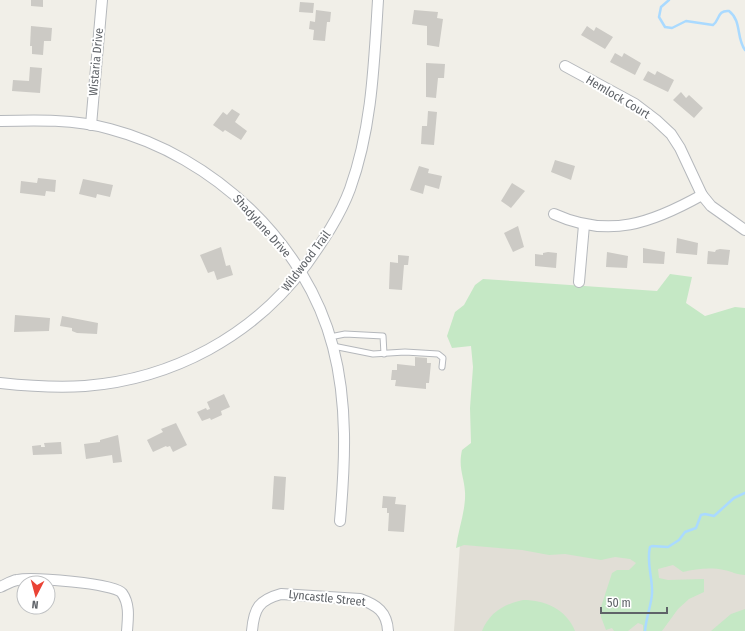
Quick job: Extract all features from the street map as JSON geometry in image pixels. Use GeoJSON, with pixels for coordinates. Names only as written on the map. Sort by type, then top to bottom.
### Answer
{"type":"FeatureCollection","features":[{"type":"Feature","properties":{"kind":"street","name":"Wistaria Drive"},"geometry":{"type":"LineString","coordinates":[[91,125],[102,0]]}},
{"type":"Feature","properties":{"kind":"street","name":"Wildwood Trail"},"geometry":{"type":"LineString","coordinates":[[0,383],[38,386],[84,386],[134,378],[172,367],[204,353],[248,324],[275,300],[301,272],[322,243],[340,211],[356,171],[369,108],[378,0]]}},
{"type":"Feature","properties":{"kind":"street","name":"Hemlock Court"},"geometry":{"type":"LineString","coordinates":[[565,66],[635,104],[656,120],[671,134],[680,148],[702,194],[711,206],[745,230]]}},
{"type":"Feature","properties":{"kind":"street","name":"Shadylane Drive"},"geometry":{"type":"LineString","coordinates":[[0,121],[52,121],[91,125],[125,133],[159,146],[184,159],[217,181],[262,222],[301,272],[319,309],[332,342],[341,390],[344,429],[340,521]]}},
{"type":"Feature","properties":{"kind":"street"},"geometry":{"type":"LineString","coordinates":[[554,214],[571,222],[584,225],[610,226],[638,224],[673,211],[702,194]]}},
{"type":"Feature","properties":{"kind":"street"},"geometry":{"type":"LineString","coordinates":[[579,282],[584,225]]}},
{"type":"Feature","properties":{"kind":"street"},"geometry":{"type":"LineString","coordinates":[[0,587],[16,580],[30,579],[102,585],[114,588],[121,591],[127,602],[127,631]]}},
{"type":"Feature","properties":{"kind":"street","name":"Lyncastle Street"},"geometry":{"type":"LineString","coordinates":[[252,631],[255,613],[260,604],[270,597],[281,594],[360,599],[381,610],[388,624],[388,631]]}},
{"type":"Feature","properties":{"kind":"lane"},"geometry":{"type":"LineString","coordinates":[[332,342],[345,334],[382,336],[384,354]]}},
{"type":"Feature","properties":{"kind":"lane"},"geometry":{"type":"LineString","coordinates":[[332,342],[384,354],[404,352],[438,354],[443,358],[442,367]]}},
{"type":"Feature","properties":{"kind":"shaded area"},"geometry":{"type":"Polygon","coordinates":[[[460,544],[745,566],[745,631],[454,631],[460,544]]]}},
{"type":"Feature","properties":{"kind":"green space"},"geometry":{"type":"Polygon","coordinates":[[[670,274],[692,277],[686,303],[705,316],[735,307],[745,308],[745,575],[714,569],[698,569],[683,572],[673,565],[658,569],[659,578],[668,580],[704,579],[704,592],[689,599],[678,609],[662,631],[643,631],[643,625],[638,623],[628,631],[614,631],[612,628],[606,630],[601,617],[601,607],[612,573],[617,570],[629,570],[636,563],[630,559],[615,557],[601,560],[565,554],[549,555],[522,550],[464,545],[456,548],[465,499],[461,467],[462,450],[471,443],[470,408],[473,367],[471,346],[452,348],[447,336],[455,312],[464,305],[475,285],[483,279],[657,291],[670,274]]]}},
{"type":"Feature","properties":{"kind":"green space"},"geometry":{"type":"Polygon","coordinates":[[[523,600],[531,600],[554,607],[566,617],[575,631],[482,631],[489,619],[498,610],[523,600]]]}},
{"type":"Feature","properties":{"kind":"green space"},"geometry":{"type":"Polygon","coordinates":[[[745,609],[745,631],[711,631],[731,614],[745,609]]]}},
{"type":"Feature","properties":{"kind":"building"},"geometry":{"type":"Polygon","coordinates":[[[31,0],[43,0],[43,7],[31,6],[31,0]]]}},
{"type":"Feature","properties":{"kind":"building"},"geometry":{"type":"Polygon","coordinates":[[[300,2],[314,3],[313,13],[299,12],[300,2]]]}},
{"type":"Feature","properties":{"kind":"building"},"geometry":{"type":"Polygon","coordinates":[[[316,10],[331,12],[330,22],[327,22],[325,41],[313,40],[314,30],[309,29],[310,21],[315,22],[316,10]]]}},
{"type":"Feature","properties":{"kind":"building"},"geometry":{"type":"Polygon","coordinates":[[[414,10],[438,12],[437,18],[443,19],[439,47],[427,45],[427,26],[412,24],[414,10]]]}},
{"type":"Feature","properties":{"kind":"building"},"geometry":{"type":"Polygon","coordinates":[[[31,26],[52,28],[51,41],[44,41],[43,55],[32,54],[32,46],[30,46],[31,26]]]}},
{"type":"Feature","properties":{"kind":"building"},"geometry":{"type":"Polygon","coordinates":[[[587,26],[594,31],[596,27],[613,37],[605,49],[581,35],[587,26]]]}},
{"type":"Feature","properties":{"kind":"building"},"geometry":{"type":"Polygon","coordinates":[[[615,53],[622,57],[624,53],[641,63],[635,75],[610,62],[615,53]]]}},
{"type":"Feature","properties":{"kind":"building"},"geometry":{"type":"Polygon","coordinates":[[[426,63],[445,64],[444,78],[438,78],[436,98],[426,97],[426,63]]]}},
{"type":"Feature","properties":{"kind":"building"},"geometry":{"type":"Polygon","coordinates":[[[30,67],[42,68],[40,93],[12,91],[13,80],[29,81],[30,67]]]}},
{"type":"Feature","properties":{"kind":"building"},"geometry":{"type":"Polygon","coordinates":[[[648,71],[655,75],[657,71],[674,80],[668,92],[643,80],[648,71]]]}},
{"type":"Feature","properties":{"kind":"building"},"geometry":{"type":"Polygon","coordinates":[[[681,92],[686,98],[689,95],[703,108],[694,118],[673,100],[681,92]]]}},
{"type":"Feature","properties":{"kind":"building"},"geometry":{"type":"Polygon","coordinates":[[[232,109],[240,114],[235,122],[247,131],[241,140],[225,130],[223,132],[213,125],[223,112],[227,115],[232,109]]]}},
{"type":"Feature","properties":{"kind":"building"},"geometry":{"type":"Polygon","coordinates":[[[428,111],[437,112],[434,145],[421,144],[422,126],[427,126],[428,111]]]}},
{"type":"Feature","properties":{"kind":"building"},"geometry":{"type":"Polygon","coordinates":[[[555,160],[575,166],[571,180],[551,172],[555,160]]]}},
{"type":"Feature","properties":{"kind":"building"},"geometry":{"type":"Polygon","coordinates":[[[419,166],[429,169],[428,173],[442,176],[439,189],[425,185],[423,194],[410,190],[419,166]]]}},
{"type":"Feature","properties":{"kind":"building"},"geometry":{"type":"Polygon","coordinates":[[[38,178],[56,180],[55,192],[46,191],[45,196],[20,193],[21,181],[37,183],[38,178]]]}},
{"type":"Feature","properties":{"kind":"building"},"geometry":{"type":"Polygon","coordinates":[[[83,179],[113,185],[110,197],[97,194],[96,198],[79,194],[83,179]]]}},
{"type":"Feature","properties":{"kind":"building"},"geometry":{"type":"Polygon","coordinates":[[[512,183],[525,191],[511,208],[501,201],[512,183]]]}},
{"type":"Feature","properties":{"kind":"building"},"geometry":{"type":"Polygon","coordinates":[[[518,226],[524,247],[513,252],[504,233],[518,226]]]}},
{"type":"Feature","properties":{"kind":"building"},"geometry":{"type":"Polygon","coordinates":[[[677,238],[698,243],[697,255],[676,253],[677,238]]]}},
{"type":"Feature","properties":{"kind":"building"},"geometry":{"type":"Polygon","coordinates":[[[221,247],[226,266],[230,265],[233,275],[217,280],[214,271],[208,273],[200,255],[221,247]]]}},
{"type":"Feature","properties":{"kind":"building"},"geometry":{"type":"Polygon","coordinates":[[[643,248],[665,252],[664,264],[643,263],[643,248]]]}},
{"type":"Feature","properties":{"kind":"building"},"geometry":{"type":"Polygon","coordinates":[[[716,250],[730,250],[728,265],[707,264],[708,251],[715,252],[716,250]]]}},
{"type":"Feature","properties":{"kind":"building"},"geometry":{"type":"Polygon","coordinates":[[[607,252],[628,256],[627,268],[606,267],[607,252]]]}},
{"type":"Feature","properties":{"kind":"building"},"geometry":{"type":"Polygon","coordinates":[[[543,253],[557,253],[556,268],[535,266],[535,254],[543,255],[543,253]]]}},
{"type":"Feature","properties":{"kind":"building"},"geometry":{"type":"Polygon","coordinates":[[[398,255],[409,256],[408,265],[404,265],[402,290],[389,289],[390,262],[398,263],[398,255]]]}},
{"type":"Feature","properties":{"kind":"building"},"geometry":{"type":"Polygon","coordinates":[[[15,315],[50,318],[49,331],[14,332],[15,315]]]}},
{"type":"Feature","properties":{"kind":"building"},"geometry":{"type":"Polygon","coordinates":[[[62,316],[98,323],[97,334],[77,333],[72,331],[72,328],[60,326],[62,316]]]}},
{"type":"Feature","properties":{"kind":"building"},"geometry":{"type":"Polygon","coordinates":[[[415,357],[427,358],[427,363],[431,363],[429,383],[426,383],[426,389],[395,386],[396,380],[391,380],[392,370],[397,370],[397,364],[415,366],[415,357]]]}},
{"type":"Feature","properties":{"kind":"building"},"geometry":{"type":"Polygon","coordinates":[[[224,394],[230,407],[221,411],[222,415],[211,420],[210,418],[202,421],[197,412],[206,408],[207,410],[210,409],[207,402],[224,394]]]}},
{"type":"Feature","properties":{"kind":"building"},"geometry":{"type":"Polygon","coordinates":[[[176,423],[187,445],[173,452],[170,446],[166,446],[153,452],[147,440],[163,432],[161,429],[176,423]]]}},
{"type":"Feature","properties":{"kind":"building"},"geometry":{"type":"Polygon","coordinates":[[[118,435],[122,462],[113,463],[112,455],[86,459],[84,444],[100,442],[100,440],[118,435]]]}},
{"type":"Feature","properties":{"kind":"building"},"geometry":{"type":"Polygon","coordinates":[[[61,442],[62,454],[33,455],[32,446],[41,445],[41,447],[45,447],[44,443],[61,442]]]}},
{"type":"Feature","properties":{"kind":"building"},"geometry":{"type":"Polygon","coordinates":[[[274,476],[286,477],[284,510],[272,509],[274,476]]]}},
{"type":"Feature","properties":{"kind":"building"},"geometry":{"type":"Polygon","coordinates":[[[383,496],[396,497],[395,504],[406,505],[404,532],[388,531],[389,513],[387,513],[387,508],[382,508],[383,496]]]}},
{"type":"Feature","properties":{"kind":"waterway"},"geometry":{"type":"LineString","coordinates":[[669,0],[661,7],[659,17],[665,27],[672,28],[686,21],[713,25],[722,12],[729,11],[736,20],[742,45],[745,50]]}},
{"type":"Feature","properties":{"kind":"waterway"},"geometry":{"type":"LineString","coordinates":[[645,631],[652,594],[652,582],[649,565],[650,547],[668,547],[679,540],[685,532],[696,528],[701,515],[705,514],[714,516],[734,498],[745,493]]}}]}
